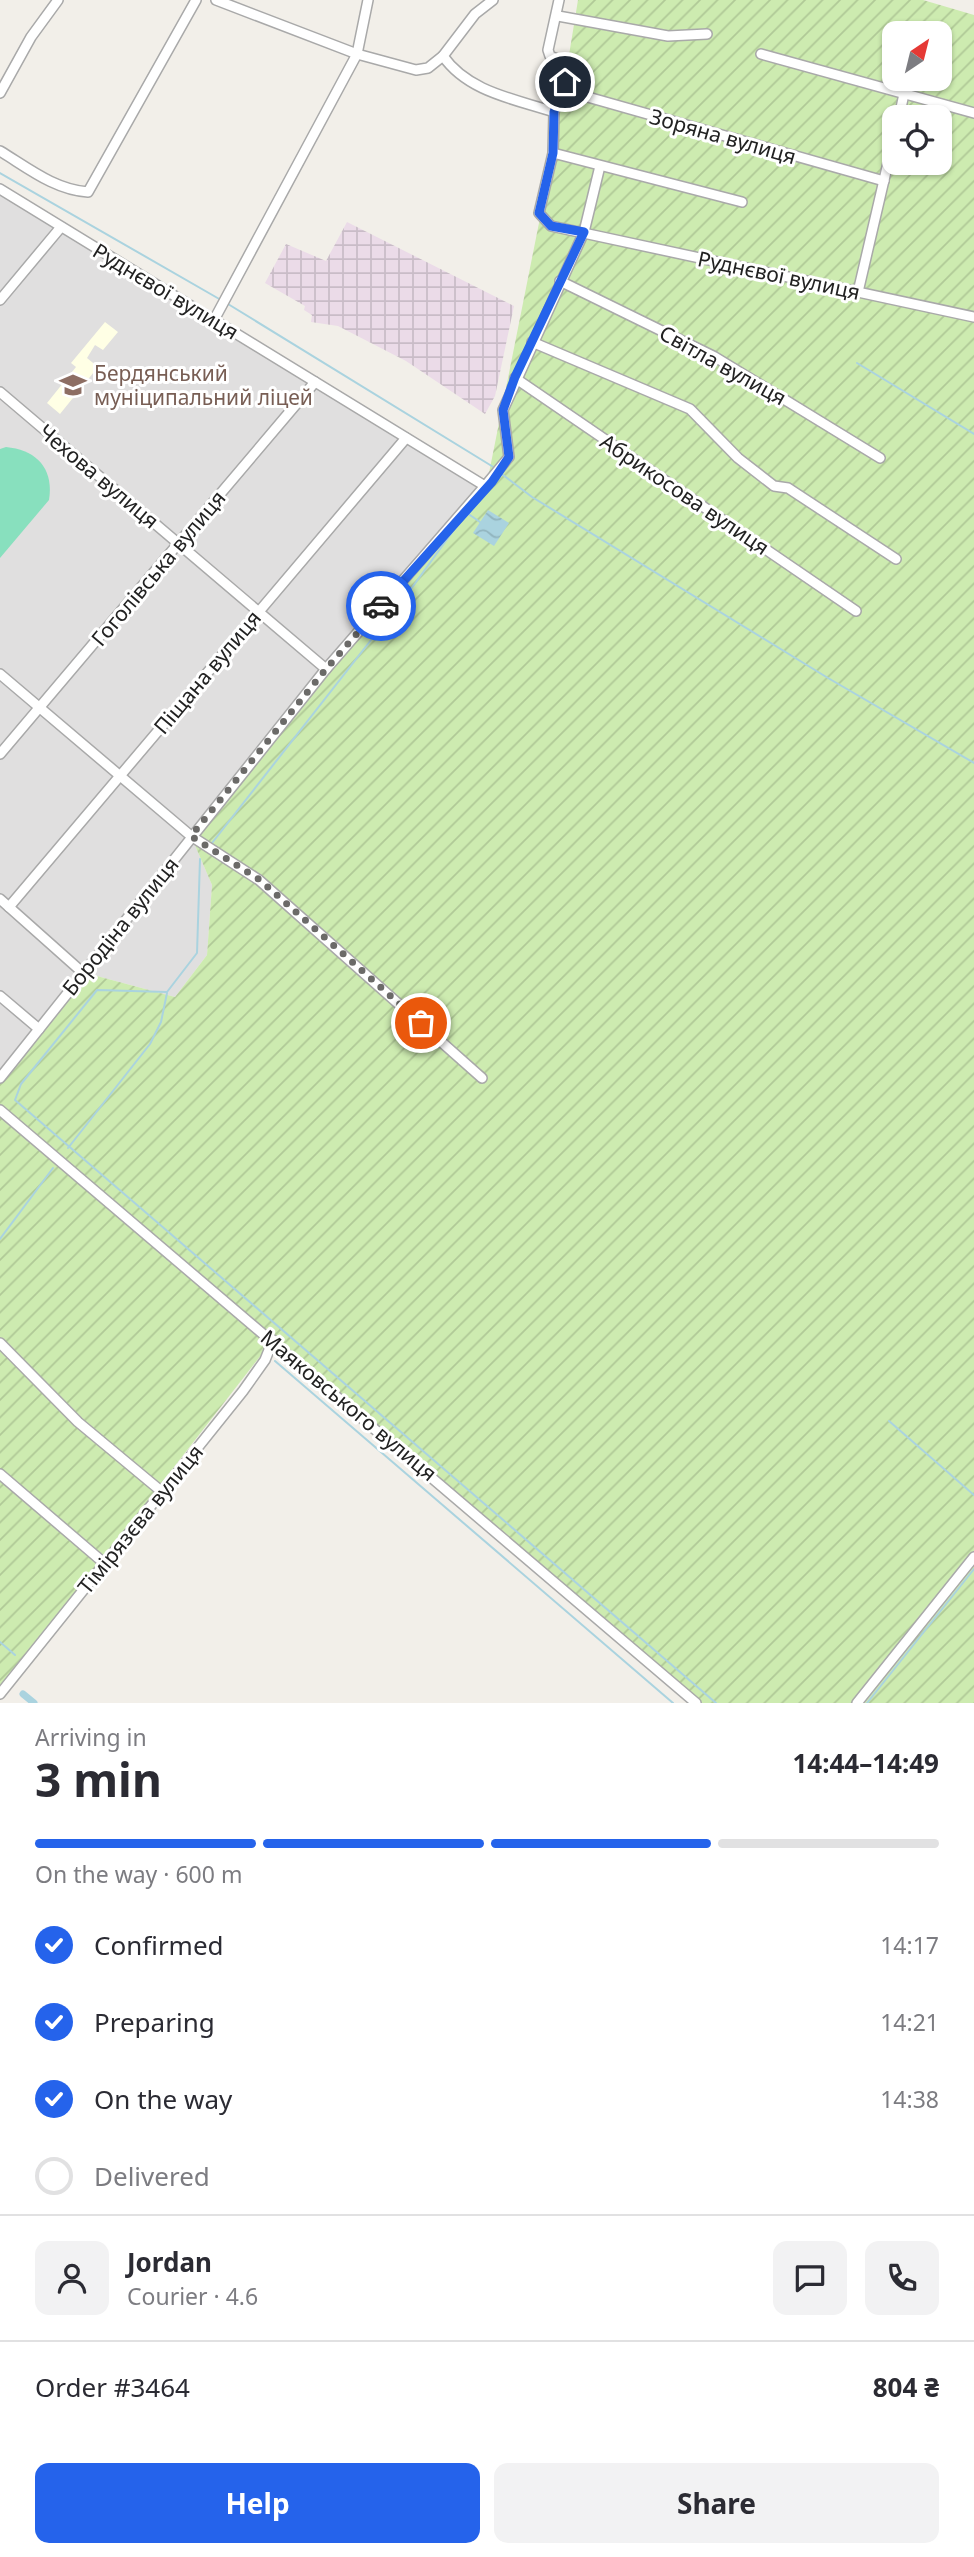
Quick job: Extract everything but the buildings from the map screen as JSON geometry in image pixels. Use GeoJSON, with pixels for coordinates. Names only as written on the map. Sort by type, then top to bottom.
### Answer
{"type":"FeatureCollection","features":[{"type":"Feature","properties":{"kind":"street"},"geometry":{"type":"LineString","coordinates":[[0,93],[32,37],[58,0]]}},
{"type":"Feature","properties":{"kind":"street"},"geometry":{"type":"LineString","coordinates":[[0,151],[56,185],[70,191],[88,192],[196,0]]}},
{"type":"Feature","properties":{"kind":"street"},"geometry":{"type":"LineString","coordinates":[[216,0],[357,54],[416,70],[428,68],[443,57],[475,13],[493,0]]}},
{"type":"Feature","properties":{"kind":"street"},"geometry":{"type":"LineString","coordinates":[[214,320],[357,54],[368,0]]}},
{"type":"Feature","properties":{"kind":"street","name":"Руднєвої вулиця"},"geometry":{"type":"LineString","coordinates":[[559,0],[558,16],[548,50],[550,57],[556,61],[571,65],[554,112],[553,153],[539,213],[551,226],[974,317]]}},
{"type":"Feature","properties":{"kind":"street"},"geometry":{"type":"LineString","coordinates":[[558,16],[668,36],[707,34]]}},
{"type":"Feature","properties":{"kind":"street"},"geometry":{"type":"LineString","coordinates":[[761,54],[974,113]]}},
{"type":"Feature","properties":{"kind":"street"},"geometry":{"type":"LineString","coordinates":[[443,57],[454,73],[476,86],[554,112]]}},
{"type":"Feature","properties":{"kind":"street","name":"Зоряна вулиця"},"geometry":{"type":"LineString","coordinates":[[562,90],[884,181]]}},
{"type":"Feature","properties":{"kind":"street"},"geometry":{"type":"LineString","coordinates":[[902,105],[904,94]]}},
{"type":"Feature","properties":{"kind":"street"},"geometry":{"type":"LineString","coordinates":[[553,153],[742,202]]}},
{"type":"Feature","properties":{"kind":"street"},"geometry":{"type":"LineString","coordinates":[[489,484],[509,457],[503,410],[515,377],[584,232],[600,166]]}},
{"type":"Feature","properties":{"kind":"street"},"geometry":{"type":"LineString","coordinates":[[858,292],[885,175]]}},
{"type":"Feature","properties":{"kind":"street","name":"Руднєвої вулиця"},"geometry":{"type":"LineString","coordinates":[[0,189],[406,438],[489,484]]}},
{"type":"Feature","properties":{"kind":"street"},"geometry":{"type":"LineString","coordinates":[[0,300],[61,227]]}},
{"type":"Feature","properties":{"kind":"street","name":"Світла вулиця"},"geometry":{"type":"LineString","coordinates":[[560,281],[715,357],[880,458]]}},
{"type":"Feature","properties":{"kind":"street"},"geometry":{"type":"LineString","coordinates":[[532,342],[690,410],[738,458],[774,486],[788,488],[897,559]]}},
{"type":"Feature","properties":{"kind":"street","name":"Абрикосова вулиця"},"geometry":{"type":"LineString","coordinates":[[515,377],[856,611]]}},
{"type":"Feature","properties":{"kind":"street","name":"Гоголівська вулиця"},"geometry":{"type":"LineString","coordinates":[[0,754],[315,382]]}},
{"type":"Feature","properties":{"kind":"street","name":"Чехова вулиця"},"geometry":{"type":"LineString","coordinates":[[0,392],[326,669]]}},
{"type":"Feature","properties":{"kind":"street","name":"Піщана вулиця"},"geometry":{"type":"LineString","coordinates":[[9,907],[406,438]]}},
{"type":"Feature","properties":{"kind":"street","name":"Бородіна вулиця"},"geometry":{"type":"LineString","coordinates":[[0,1079],[82,972],[128,920],[191,836],[326,669],[489,484]]}},
{"type":"Feature","properties":{"kind":"street"},"geometry":{"type":"LineString","coordinates":[[0,674],[191,836],[260,880],[482,1078]]}},
{"type":"Feature","properties":{"kind":"street"},"geometry":{"type":"LineString","coordinates":[[0,899],[82,972]]}},
{"type":"Feature","properties":{"kind":"street"},"geometry":{"type":"LineString","coordinates":[[0,996],[39,1029]]}},
{"type":"Feature","properties":{"kind":"street","name":"Маяковського вулиця"},"geometry":{"type":"LineString","coordinates":[[0,1110],[696,1703]]}},
{"type":"Feature","properties":{"kind":"street","name":"Тімірязєва вулиця"},"geometry":{"type":"LineString","coordinates":[[0,1694],[243,1391],[264,1360],[272,1340]]}},
{"type":"Feature","properties":{"kind":"street"},"geometry":{"type":"LineString","coordinates":[[0,1343],[78,1422],[161,1491]]}},
{"type":"Feature","properties":{"kind":"street"},"geometry":{"type":"LineString","coordinates":[[0,1474],[104,1563]]}},
{"type":"Feature","properties":{"kind":"street"},"geometry":{"type":"LineString","coordinates":[[858,1703],[974,1557]]}},
{"type":"Feature","properties":{"kind":"shaded area"},"geometry":{"type":"Polygon","coordinates":[[[0,192],[482,487],[191,836],[212,885],[207,955],[175,997],[82,972],[0,1079],[0,192]]]}},
{"type":"Feature","properties":{"kind":"shaded area"},"geometry":{"type":"Polygon","coordinates":[[[347,222],[514,306],[495,396],[485,414],[406,361],[338,326],[311,322],[312,315],[304,310],[305,306],[265,283],[286,244],[326,261],[347,222]]]}},
{"type":"Feature","properties":{"kind":"shaded area","name":"Бердянський муніципальний ліцей"},"geometry":{"type":"Polygon","coordinates":[[[105,322],[118,332],[103,350],[95,345],[87,358],[98,367],[60,414],[47,403],[76,367],[71,363],[105,322]]]}},
{"type":"Feature","properties":{"kind":"green space"},"geometry":{"type":"Polygon","coordinates":[[[578,0],[923,0],[974,15],[974,1703],[702,1703],[0,1109],[0,1080],[82,972],[175,997],[207,955],[212,885],[191,836],[326,669],[486,488],[553,153],[578,0]]]}},
{"type":"Feature","properties":{"kind":"green space"},"geometry":{"type":"Polygon","coordinates":[[[6,447],[35,457],[46,470],[50,489],[49,500],[0,558],[0,449],[6,447]]]}},
{"type":"Feature","properties":{"kind":"green space"},"geometry":{"type":"Polygon","coordinates":[[[0,1111],[272,1341],[0,1691],[0,1111]]]}},
{"type":"Feature","properties":{"kind":"water"},"geometry":{"type":"Polygon","coordinates":[[[488,510],[509,523],[494,546],[473,533],[488,510]]]}},
{"type":"Feature","properties":{"kind":"waterway"},"geometry":{"type":"LineString","coordinates":[[0,173],[221,300]]}},
{"type":"Feature","properties":{"kind":"waterway"},"geometry":{"type":"LineString","coordinates":[[228,304],[495,468]]}},
{"type":"Feature","properties":{"kind":"waterway"},"geometry":{"type":"LineString","coordinates":[[857,363],[974,434]]}},
{"type":"Feature","properties":{"kind":"waterway"},"geometry":{"type":"LineString","coordinates":[[499,472],[532,497],[828,678],[974,763]]}},
{"type":"Feature","properties":{"kind":"waterway"},"geometry":{"type":"LineString","coordinates":[[467,513],[480,522]]}},
{"type":"Feature","properties":{"kind":"waterway"},"geometry":{"type":"LineString","coordinates":[[212,843],[411,589],[461,520]]}},
{"type":"Feature","properties":{"kind":"waterway"},"geometry":{"type":"LineString","coordinates":[[200,859],[197,953],[167,992],[97,990],[21,1084],[15,1100],[716,1703]]}},
{"type":"Feature","properties":{"kind":"waterway"},"geometry":{"type":"LineString","coordinates":[[68,1148],[150,1044],[161,1022],[167,993]]}},
{"type":"Feature","properties":{"kind":"waterway"},"geometry":{"type":"LineString","coordinates":[[0,1239],[53,1168]]}},
{"type":"Feature","properties":{"kind":"waterway"},"geometry":{"type":"LineString","coordinates":[[275,1361],[673,1703]]}},
{"type":"Feature","properties":{"kind":"waterway"},"geometry":{"type":"LineString","coordinates":[[889,1421],[974,1495]]}},
{"type":"Feature","properties":{"kind":"waterway"},"geometry":{"type":"LineString","coordinates":[[867,1703],[974,1569]]}},
{"type":"Feature","properties":{"kind":"waterway"},"geometry":{"type":"LineString","coordinates":[[0,1642],[15,1655]]}},
{"type":"Feature","properties":{"kind":"waterway"},"geometry":{"type":"LineString","coordinates":[[23,1694],[34,1703]]}},
{"type":"Feature","properties":{"kind":"way so far"},"geometry":{"type":"LineString","coordinates":[[381,606],[326,669],[191,836],[260,880],[421,1023]]}},
{"type":"Feature","properties":{"kind":"place","name":"Бердянський муніципальний ліцей"},"geometry":{"type":"Point","coordinates":[73,385]}},
{"type":"Feature","properties":{"kind":"route"},"geometry":{"type":"LineString","coordinates":[[381,606],[485,486],[492,482],[509,457],[503,410],[515,377],[584,232],[551,226],[539,213],[553,153],[554,112],[565,82]]}}]}
